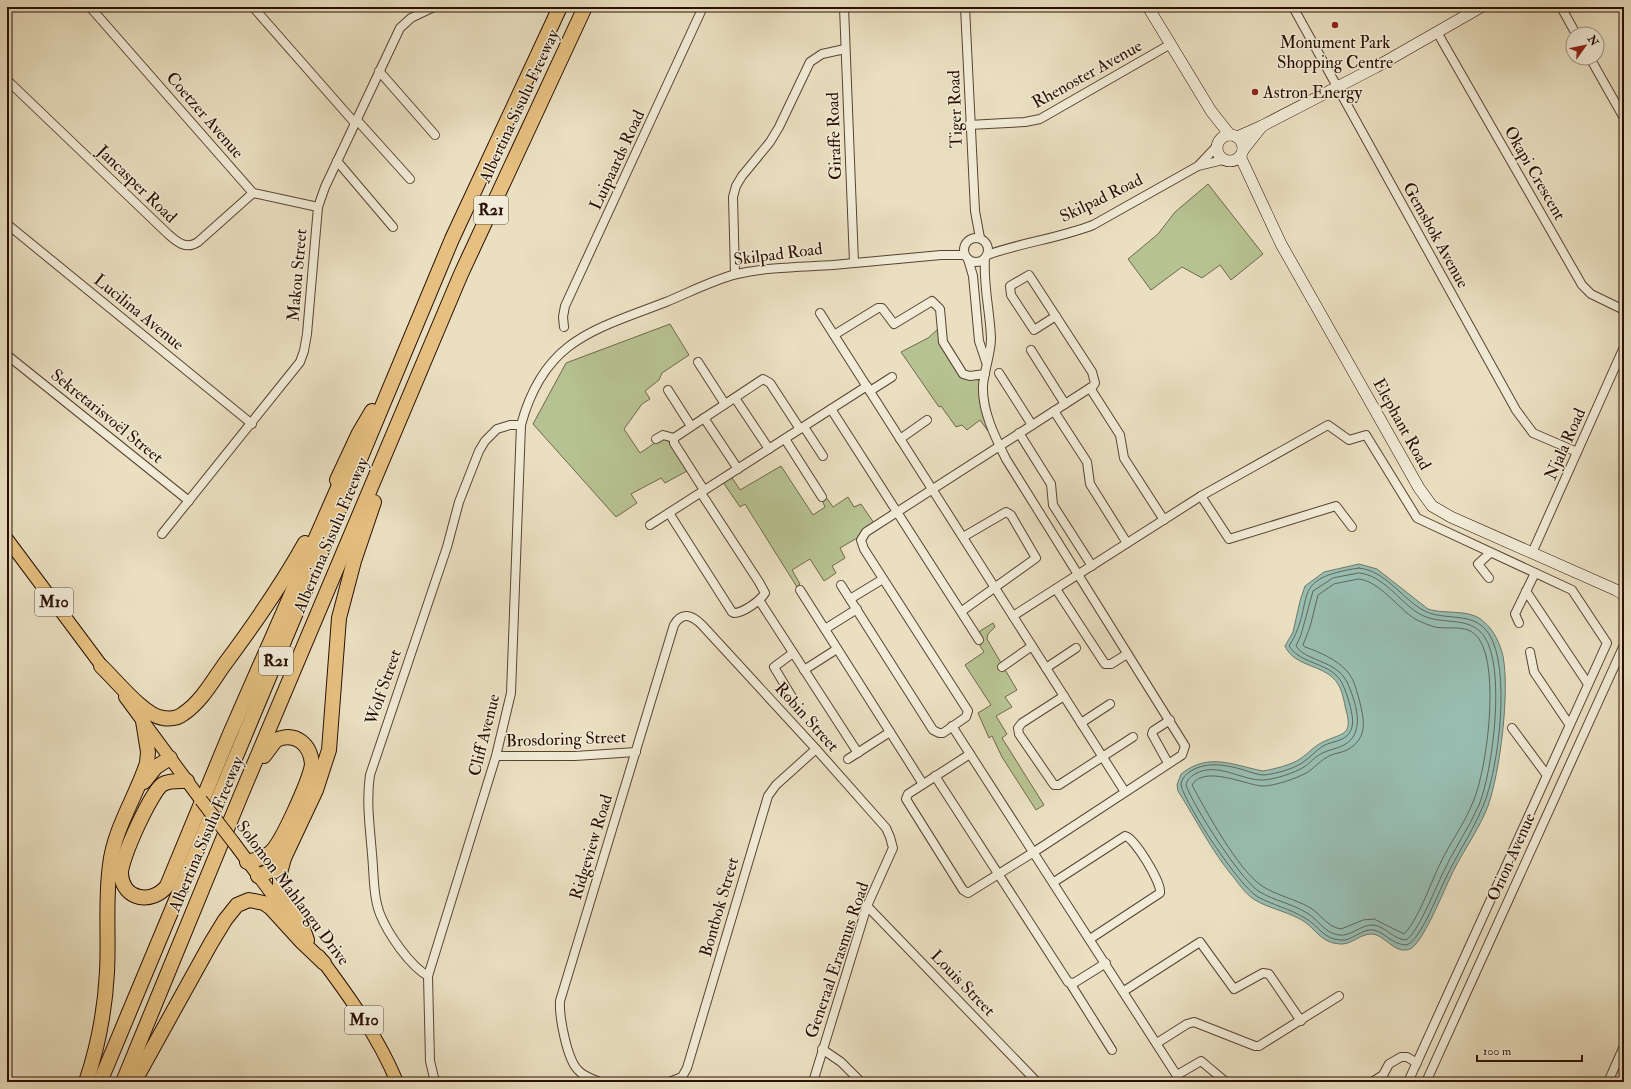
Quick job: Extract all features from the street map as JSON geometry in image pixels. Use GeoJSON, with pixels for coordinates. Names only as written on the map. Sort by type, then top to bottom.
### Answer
{"type":"FeatureCollection","features":[{"type":"Feature","properties":{"kind":"highway","name":"Albertina Sisulu Freeway"},"geometry":{"type":"LineString","coordinates":[[100,1082],[452,240],[560,7]]}},
{"type":"Feature","properties":{"kind":"highway","name":"Albertina Sisulu Freeway"},"geometry":{"type":"LineString","coordinates":[[123,1082],[461,274],[585,7]]}},
{"type":"Feature","properties":{"kind":"highway"},"geometry":{"type":"LineString","coordinates":[[187,781],[164,784],[154,793],[122,864],[122,878],[126,889],[132,893],[148,898],[159,894],[167,886],[229,736],[435,268],[452,240]]}},
{"type":"Feature","properties":{"kind":"highway"},"geometry":{"type":"LineString","coordinates":[[101,666],[152,715],[160,718],[171,718],[182,714],[192,707],[237,648],[296,560],[311,533],[359,433],[372,411]]}},
{"type":"Feature","properties":{"kind":"highway"},"geometry":{"type":"LineString","coordinates":[[307,940],[301,923],[282,891],[280,880],[284,858],[316,790],[328,755],[331,737],[339,618],[354,561],[400,428],[402,414]]}},
{"type":"Feature","properties":{"kind":"highway"},"geometry":{"type":"LineString","coordinates":[[86,1082],[96,1050],[105,996],[110,865],[114,844],[147,763],[148,752],[143,721]]}},
{"type":"Feature","properties":{"kind":"highway"},"geometry":{"type":"LineString","coordinates":[[144,1029],[159,1005],[262,760],[276,740],[286,736],[298,738],[310,752],[312,758],[311,772],[274,849],[265,856],[245,859]]}},
{"type":"Feature","properties":{"kind":"highway"},"geometry":{"type":"LineString","coordinates":[[130,807],[152,771],[170,758]]}},
{"type":"Feature","properties":{"kind":"highway"},"geometry":{"type":"LineString","coordinates":[[258,876],[272,870],[284,858]]}},
{"type":"Feature","properties":{"kind":"highway"},"geometry":{"type":"LineString","coordinates":[[134,1082],[211,943],[238,904],[249,900],[264,903],[271,908],[302,942],[324,963]]}},
{"type":"Feature","properties":{"kind":"main road","name":"Solomon Mahlangu Drive"},"geometry":{"type":"LineString","coordinates":[[7,539],[350,998],[373,1034],[397,1082]]}},
{"type":"Feature","properties":{"kind":"street","name":"Coetzer Avenue"},"geometry":{"type":"LineString","coordinates":[[90,7],[253,193]]}},
{"type":"Feature","properties":{"kind":"street"},"geometry":{"type":"LineString","coordinates":[[253,7],[355,121],[410,179]]}},
{"type":"Feature","properties":{"kind":"street","name":"Makou Street"},"geometry":{"type":"LineString","coordinates":[[162,534],[295,370],[304,351],[318,207],[355,121],[400,28],[411,18],[434,7]]}},
{"type":"Feature","properties":{"kind":"street","name":"Luipaards Road"},"geometry":{"type":"LineString","coordinates":[[564,327],[563,317],[565,306],[703,7]]}},
{"type":"Feature","properties":{"kind":"street","name":"Giraffe Road"},"geometry":{"type":"LineString","coordinates":[[844,7],[854,263]]}},
{"type":"Feature","properties":{"kind":"street","name":"Tiger Road"},"geometry":{"type":"LineString","coordinates":[[965,7],[969,125],[975,210],[980,238]]}},
{"type":"Feature","properties":{"kind":"street"},"geometry":{"type":"LineString","coordinates":[[1148,7],[1169,45],[1212,113],[1242,143],[1234,157]]}},
{"type":"Feature","properties":{"kind":"street","name":"Gemsbok Avenue"},"geometry":{"type":"LineString","coordinates":[[1293,7],[1516,410],[1533,432],[1578,452]]}},
{"type":"Feature","properties":{"kind":"street"},"geometry":{"type":"LineString","coordinates":[[1217,144],[1222,137],[1234,136],[1262,126],[1481,7]]}},
{"type":"Feature","properties":{"kind":"street"},"geometry":{"type":"LineString","coordinates":[[1561,7],[1572,26]]}},
{"type":"Feature","properties":{"kind":"street","name":"Okapi Crescent"},"geometry":{"type":"LineString","coordinates":[[1437,32],[1582,285],[1595,297],[1624,310]]}},
{"type":"Feature","properties":{"kind":"street","name":"Rhenoster Avenue"},"geometry":{"type":"LineString","coordinates":[[969,125],[1025,122],[1040,119],[1169,45]]}},
{"type":"Feature","properties":{"kind":"street"},"geometry":{"type":"LineString","coordinates":[[735,274],[733,197],[736,186],[774,136],[810,62],[822,54],[845,49]]}},
{"type":"Feature","properties":{"kind":"street"},"geometry":{"type":"LineString","coordinates":[[1595,66],[1624,118]]}},
{"type":"Feature","properties":{"kind":"street"},"geometry":{"type":"LineString","coordinates":[[378,71],[435,136]]}},
{"type":"Feature","properties":{"kind":"street","name":"Jancasper Road"},"geometry":{"type":"LineString","coordinates":[[7,80],[168,234],[181,244],[194,245],[253,193]]}},
{"type":"Feature","properties":{"kind":"street"},"geometry":{"type":"LineString","coordinates":[[1212,113],[1218,154],[1234,157]]}},
{"type":"Feature","properties":{"kind":"street"},"geometry":{"type":"LineString","coordinates":[[1234,157],[1262,126]]}},
{"type":"Feature","properties":{"kind":"street","name":"Skilpad Road"},"geometry":{"type":"LineString","coordinates":[[1198,166],[1217,144]]}},
{"type":"Feature","properties":{"kind":"street","name":"Skilpad Road"},"geometry":{"type":"LineString","coordinates":[[986,256],[1012,246],[1059,238],[1093,225],[1198,166],[1234,157]]}},
{"type":"Feature","properties":{"kind":"street","name":"Elephant Road"},"geometry":{"type":"LineString","coordinates":[[1234,157],[1250,179],[1281,244],[1419,488],[1432,506],[1451,517],[1621,592]]}},
{"type":"Feature","properties":{"kind":"street"},"geometry":{"type":"LineString","coordinates":[[337,161],[393,227]]}},
{"type":"Feature","properties":{"kind":"street"},"geometry":{"type":"LineString","coordinates":[[253,193],[318,207]]}},
{"type":"Feature","properties":{"kind":"street","name":"Tiger Road"},"geometry":{"type":"LineString","coordinates":[[971,238],[975,210]]}},
{"type":"Feature","properties":{"kind":"street","name":"Lucilina Avenue"},"geometry":{"type":"LineString","coordinates":[[7,224],[252,424]]}},
{"type":"Feature","properties":{"kind":"street"},"geometry":{"type":"LineString","coordinates":[[970,754],[908,794],[906,799],[963,890],[968,893],[999,875],[1182,755],[1185,746],[1170,720],[1126,654],[999,446],[990,423],[984,397],[986,362],[990,353],[991,337],[984,277],[987,244],[980,238],[971,238],[964,245],[966,257],[973,276],[979,341],[986,362]]}},
{"type":"Feature","properties":{"kind":"street","name":"Skilpad Road"},"geometry":{"type":"LineString","coordinates":[[987,244],[1012,246]]}},
{"type":"Feature","properties":{"kind":"street","name":"Skilpad Road"},"geometry":{"type":"LineString","coordinates":[[941,255],[964,245]]}},
{"type":"Feature","properties":{"kind":"street","name":"Skilpad Road"},"geometry":{"type":"LineString","coordinates":[[562,350],[590,332],[735,274],[783,268],[941,255],[966,257]]}},
{"type":"Feature","properties":{"kind":"street"},"geometry":{"type":"LineString","coordinates":[[966,257],[978,262],[986,256]]}},
{"type":"Feature","properties":{"kind":"street"},"geometry":{"type":"LineString","coordinates":[[841,585],[933,730],[939,733],[966,717],[968,712],[864,549],[862,540],[866,532],[1090,388],[1095,383],[1092,372],[1056,316],[1029,275],[1010,286],[1011,295],[1034,330],[1056,316]]}},
{"type":"Feature","properties":{"kind":"street"},"geometry":{"type":"LineString","coordinates":[[834,335],[878,308],[882,308],[894,324],[932,301],[940,309],[943,342],[963,374],[970,376],[985,374]]}},
{"type":"Feature","properties":{"kind":"street"},"geometry":{"type":"LineString","coordinates":[[820,313],[1125,792]]}},
{"type":"Feature","properties":{"kind":"street","name":"Njala Road"},"geometry":{"type":"LineString","coordinates":[[1532,553],[1624,347]]}},
{"type":"Feature","properties":{"kind":"street","name":"Cliff Avenue"},"geometry":{"type":"LineString","coordinates":[[435,1082],[430,1049],[428,976],[496,756],[511,693],[521,425],[530,396],[537,382],[562,350]]}},
{"type":"Feature","properties":{"kind":"street"},"geometry":{"type":"LineString","coordinates":[[1031,350],[1065,404]]}},
{"type":"Feature","properties":{"kind":"street","name":"Sekretarisvoël Street"},"geometry":{"type":"LineString","coordinates":[[7,355],[189,501]]}},
{"type":"Feature","properties":{"kind":"street"},"geometry":{"type":"LineString","coordinates":[[698,362],[725,404]]}},
{"type":"Feature","properties":{"kind":"street"},"geometry":{"type":"LineString","coordinates":[[999,373],[1032,425]]}},
{"type":"Feature","properties":{"kind":"street"},"geometry":{"type":"LineString","coordinates":[[650,525],[831,409],[892,377]]}},
{"type":"Feature","properties":{"kind":"street"},"geometry":{"type":"LineString","coordinates":[[674,438],[725,404],[766,380],[770,383],[823,456]]}},
{"type":"Feature","properties":{"kind":"street"},"geometry":{"type":"LineString","coordinates":[[1090,388],[1120,436],[1124,458],[1164,520]]}},
{"type":"Feature","properties":{"kind":"street"},"geometry":{"type":"LineString","coordinates":[[668,390],[691,426]]}},
{"type":"Feature","properties":{"kind":"street"},"geometry":{"type":"LineString","coordinates":[[735,398],[769,449]]}},
{"type":"Feature","properties":{"kind":"street"},"geometry":{"type":"LineString","coordinates":[[831,409],[898,511],[979,640]]}},
{"type":"Feature","properties":{"kind":"street"},"geometry":{"type":"LineString","coordinates":[[1054,411],[1087,462],[1090,484],[1127,543]]}},
{"type":"Feature","properties":{"kind":"street"},"geometry":{"type":"LineString","coordinates":[[704,418],[738,469]]}},
{"type":"Feature","properties":{"kind":"street"},"geometry":{"type":"LineString","coordinates":[[900,438],[927,420]]}},
{"type":"Feature","properties":{"kind":"street","name":"Wolf Street"},"geometry":{"type":"LineString","coordinates":[[428,976],[415,967],[380,915],[374,881],[368,790],[370,775],[447,547],[459,502],[479,451],[485,441],[497,429],[510,425],[521,425]]}},
{"type":"Feature","properties":{"kind":"street"},"geometry":{"type":"LineString","coordinates":[[1013,616],[1201,496],[1328,425],[1349,440],[1366,435],[1417,518],[1572,590],[1607,643],[1546,774],[1408,1082]]}},
{"type":"Feature","properties":{"kind":"street"},"geometry":{"type":"LineString","coordinates":[[1019,433],[1051,484],[1053,505],[1092,566]]}},
{"type":"Feature","properties":{"kind":"street"},"geometry":{"type":"LineString","coordinates":[[656,439],[664,435],[674,438]]}},
{"type":"Feature","properties":{"kind":"street"},"geometry":{"type":"LineString","coordinates":[[669,513],[732,612],[740,612],[759,600],[764,593],[763,589],[674,443],[674,438]]}},
{"type":"Feature","properties":{"kind":"street"},"geometry":{"type":"LineString","coordinates":[[785,439],[822,497]]}},
{"type":"Feature","properties":{"kind":"street"},"geometry":{"type":"LineString","coordinates":[[1201,496],[1229,539],[1336,506],[1352,527]]}},
{"type":"Feature","properties":{"kind":"street"},"geometry":{"type":"LineString","coordinates":[[962,611],[1036,558],[1011,515],[1006,512],[963,537]]}},
{"type":"Feature","properties":{"kind":"street"},"geometry":{"type":"LineString","coordinates":[[1489,578],[1478,564],[1490,553]]}},
{"type":"Feature","properties":{"kind":"street"},"geometry":{"type":"LineString","coordinates":[[1519,623],[1515,614],[1535,573]]}},
{"type":"Feature","properties":{"kind":"street"},"geometry":{"type":"LineString","coordinates":[[850,599],[883,579]]}},
{"type":"Feature","properties":{"kind":"street"},"geometry":{"type":"LineString","coordinates":[[1056,588],[1105,664],[1111,664],[1126,654]]}},
{"type":"Feature","properties":{"kind":"street"},"geometry":{"type":"LineString","coordinates":[[800,590],[924,784]]}},
{"type":"Feature","properties":{"kind":"street"},"geometry":{"type":"LineString","coordinates":[[1526,591],[1588,684]]}},
{"type":"Feature","properties":{"kind":"street"},"geometry":{"type":"LineString","coordinates":[[759,600],[858,753]]}},
{"type":"Feature","properties":{"kind":"street"},"geometry":{"type":"LineString","coordinates":[[825,629],[857,609]]}},
{"type":"Feature","properties":{"kind":"street","name":"Robin Street"},"geometry":{"type":"LineString","coordinates":[[686,615],[695,618],[699,622],[816,749],[886,828],[890,836],[892,848]]}},
{"type":"Feature","properties":{"kind":"street","name":"Ridgeview Road"},"geometry":{"type":"LineString","coordinates":[[600,1082],[583,1074],[573,1064],[560,1014],[560,1001],[674,625],[680,618],[686,615]]}},
{"type":"Feature","properties":{"kind":"street","name":"Orion Avenue"},"geometry":{"type":"LineString","coordinates":[[1426,1082],[1624,645]]}},
{"type":"Feature","properties":{"kind":"street"},"geometry":{"type":"LineString","coordinates":[[1002,667],[1032,646]]}},
{"type":"Feature","properties":{"kind":"street"},"geometry":{"type":"LineString","coordinates":[[1046,668],[1076,648]]}},
{"type":"Feature","properties":{"kind":"street"},"geometry":{"type":"LineString","coordinates":[[804,670],[837,649]]}},
{"type":"Feature","properties":{"kind":"street"},"geometry":{"type":"LineString","coordinates":[[1530,652],[1534,672],[1569,724]]}},
{"type":"Feature","properties":{"kind":"street"},"geometry":{"type":"LineString","coordinates":[[792,697],[774,667],[793,653]]}},
{"type":"Feature","properties":{"kind":"street"},"geometry":{"type":"LineString","coordinates":[[1064,696],[1019,725],[1018,731],[1051,784],[1056,786],[1133,737]]}},
{"type":"Feature","properties":{"kind":"street"},"geometry":{"type":"LineString","coordinates":[[1081,723],[1110,704]]}},
{"type":"Feature","properties":{"kind":"street"},"geometry":{"type":"LineString","coordinates":[[1168,763],[1152,734],[1153,731],[1170,720]]}},
{"type":"Feature","properties":{"kind":"street"},"geometry":{"type":"LineString","coordinates":[[952,726],[1179,1078],[1202,1061],[1226,1082]]}},
{"type":"Feature","properties":{"kind":"street"},"geometry":{"type":"LineString","coordinates":[[1512,728],[1546,774]]}},
{"type":"Feature","properties":{"kind":"street"},"geometry":{"type":"LineString","coordinates":[[848,759],[890,732]]}},
{"type":"Feature","properties":{"kind":"street","name":"Bontbok Street"},"geometry":{"type":"LineString","coordinates":[[668,1082],[684,1079],[768,796],[776,785],[816,749]]}},
{"type":"Feature","properties":{"kind":"street","name":"Brosdoring Street"},"geometry":{"type":"LineString","coordinates":[[496,756],[575,756],[636,752]]}},
{"type":"Feature","properties":{"kind":"street"},"geometry":{"type":"LineString","coordinates":[[935,776],[1112,1050]]}},
{"type":"Feature","properties":{"kind":"street"},"geometry":{"type":"LineString","coordinates":[[1054,882],[1125,836],[1133,841],[1157,879],[1160,886],[1160,893],[1090,939]]}},
{"type":"Feature","properties":{"kind":"street","name":"Generaal Erasmus Road"},"geometry":{"type":"LineString","coordinates":[[813,1082],[867,906],[892,848]]}},
{"type":"Feature","properties":{"kind":"street","name":"Louis Street"},"geometry":{"type":"LineString","coordinates":[[867,906],[1037,1082]]}},
{"type":"Feature","properties":{"kind":"street"},"geometry":{"type":"LineString","coordinates":[[1124,991],[1200,942],[1234,989],[1263,973],[1269,974],[1301,1021]]}},
{"type":"Feature","properties":{"kind":"street"},"geometry":{"type":"LineString","coordinates":[[1070,983],[1074,983],[1106,963]]}},
{"type":"Feature","properties":{"kind":"street"},"geometry":{"type":"LineString","coordinates":[[1156,1043],[1186,1024],[1194,1022],[1255,1046],[1259,1046],[1339,996]]}},
{"type":"Feature","properties":{"kind":"street"},"geometry":{"type":"LineString","coordinates":[[1608,1082],[1624,1046]]}},
{"type":"Feature","properties":{"kind":"street"},"geometry":{"type":"LineString","coordinates":[[822,1049],[841,1062],[861,1082]]}},
{"type":"Feature","properties":{"kind":"street"},"geometry":{"type":"LineString","coordinates":[[1372,1082],[1383,1075],[1389,1064],[1401,1057],[1407,1057],[1417,1063]]}},
{"type":"Feature","properties":{"kind":"green space"},"geometry":{"type":"Polygon","coordinates":[[[1208,184],[1263,254],[1231,280],[1220,265],[1202,278],[1182,267],[1151,290],[1128,259],[1158,234],[1175,212],[1208,184]]]}},
{"type":"Feature","properties":{"kind":"green space"},"geometry":{"type":"Polygon","coordinates":[[[670,324],[689,355],[662,373],[659,380],[645,391],[650,399],[642,404],[624,429],[640,453],[662,438],[668,440],[687,471],[665,483],[661,478],[631,494],[637,503],[616,517],[533,424],[566,363],[670,324]]]}},
{"type":"Feature","properties":{"kind":"green space"},"geometry":{"type":"Polygon","coordinates":[[[938,329],[956,370],[980,382],[980,403],[988,431],[980,420],[967,430],[962,425],[956,427],[941,406],[939,407],[901,352],[928,338],[938,329]]]}},
{"type":"Feature","properties":{"kind":"green space"},"geometry":{"type":"Polygon","coordinates":[[[781,466],[813,515],[825,507],[822,500],[826,497],[833,507],[848,497],[854,507],[861,504],[874,523],[859,537],[840,548],[845,558],[832,566],[836,573],[824,581],[810,559],[792,570],[800,584],[797,587],[745,504],[740,507],[723,482],[731,476],[740,490],[781,466]]]}},
{"type":"Feature","properties":{"kind":"green space"},"geometry":{"type":"Polygon","coordinates":[[[993,623],[995,627],[988,634],[987,639],[1017,690],[1005,697],[1012,707],[996,716],[1007,734],[1002,738],[1044,805],[1036,810],[1002,757],[992,736],[989,738],[978,713],[991,705],[965,665],[984,652],[977,641],[980,631],[993,623]]]}},
{"type":"Feature","properties":{"kind":"water"},"geometry":{"type":"Polygon","coordinates":[[[1359,564],[1377,569],[1428,609],[1442,612],[1465,613],[1478,618],[1488,625],[1500,647],[1505,671],[1503,732],[1496,773],[1488,806],[1484,816],[1453,871],[1426,928],[1415,945],[1410,949],[1404,950],[1394,947],[1381,937],[1371,934],[1367,934],[1344,944],[1334,943],[1324,939],[1305,922],[1252,898],[1242,888],[1219,858],[1178,791],[1177,785],[1181,774],[1191,767],[1201,763],[1221,762],[1263,771],[1292,763],[1303,757],[1321,743],[1345,732],[1347,729],[1348,718],[1338,684],[1326,673],[1296,658],[1285,646],[1293,632],[1305,586],[1324,572],[1359,564]]]}},
{"type":"Feature","properties":{"kind":"place","name":"Monument Park Shopping Centre"},"geometry":{"type":"Point","coordinates":[1335,25]}},
{"type":"Feature","properties":{"kind":"place","name":"Astron Energy"},"geometry":{"type":"Point","coordinates":[1255,92]}}]}
